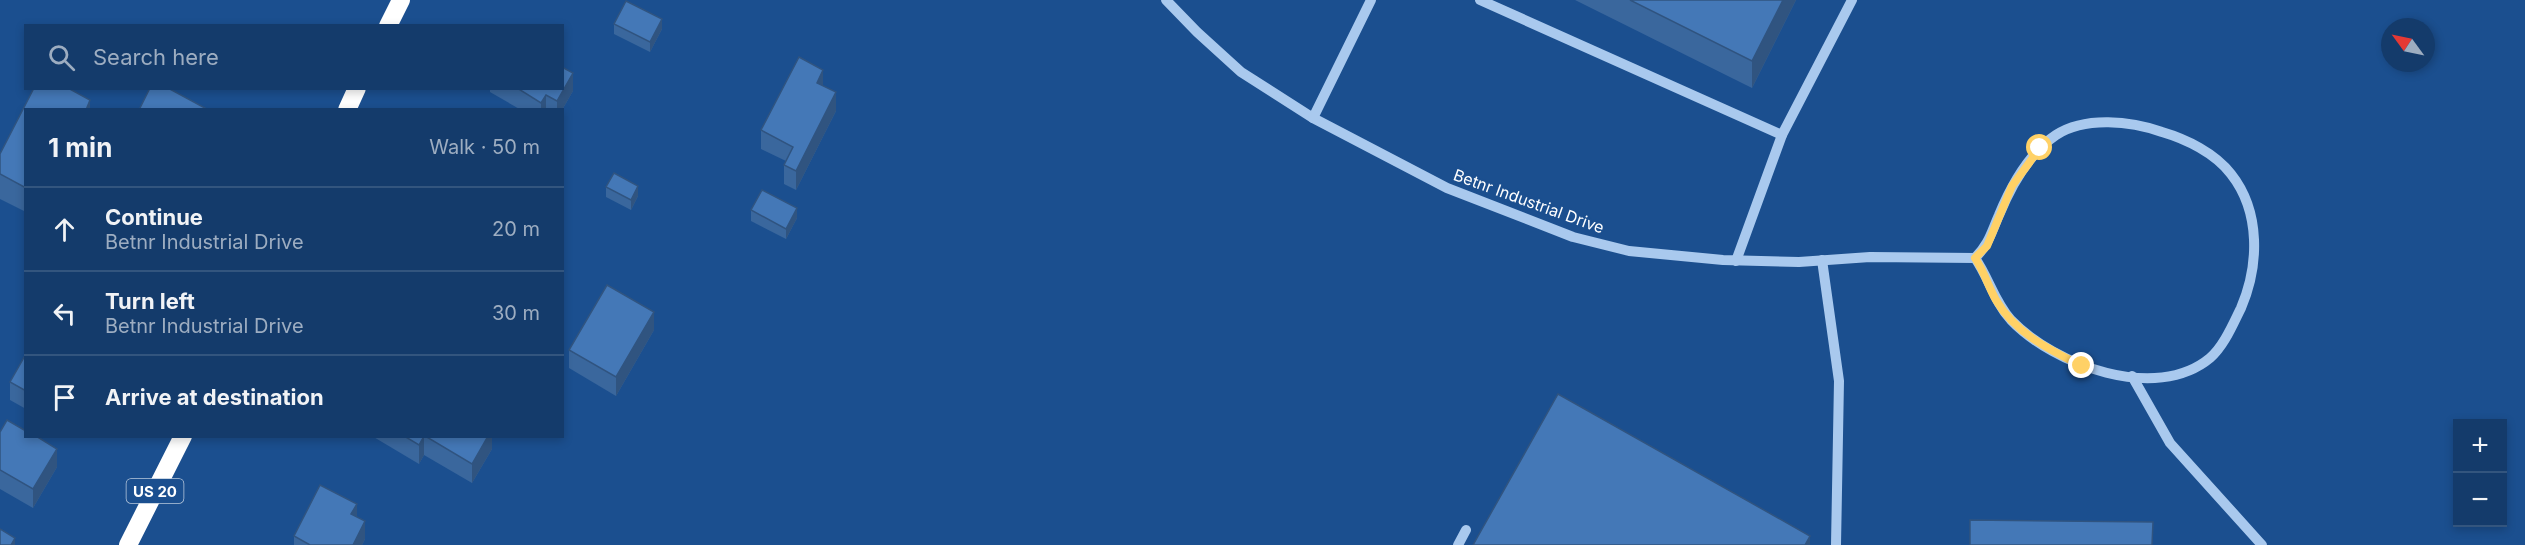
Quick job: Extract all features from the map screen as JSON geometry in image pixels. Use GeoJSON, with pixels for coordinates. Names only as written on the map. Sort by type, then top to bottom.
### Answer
{"type":"FeatureCollection","features":[{"type":"Feature","properties":{"kind":"highway"},"geometry":{"type":"LineString","coordinates":[[389,24],[401,0]]}},
{"type":"Feature","properties":{"kind":"highway"},"geometry":{"type":"LineString","coordinates":[[348,108],[356,90]]}},
{"type":"Feature","properties":{"kind":"highway","name":"US 20"},"geometry":{"type":"LineString","coordinates":[[128,545],[182,438]]}},
{"type":"Feature","properties":{"kind":"street","name":"Betnr Industrial Drive"},"geometry":{"type":"LineString","coordinates":[[1166,0],[1241,72],[1313,118],[1447,188],[1573,237],[1611,247],[1657,255],[1736,261],[1869,257],[1975,258]]}},
{"type":"Feature","properties":{"kind":"street"},"geometry":{"type":"LineString","coordinates":[[1313,118],[1371,0]]}},
{"type":"Feature","properties":{"kind":"street"},"geometry":{"type":"LineString","coordinates":[[1480,0],[1782,135]]}},
{"type":"Feature","properties":{"kind":"street"},"geometry":{"type":"LineString","coordinates":[[1736,261],[1782,135],[1852,0]]}},
{"type":"Feature","properties":{"kind":"street"},"geometry":{"type":"LineString","coordinates":[[2125,123],[2149,127],[2173,135],[2221,163],[2238,186],[2253,230],[2255,263],[2244,301],[2228,333],[2210,358],[2195,366],[2160,376],[2121,376],[2082,366],[2046,348],[2028,335],[1997,303],[1975,258],[1987,246],[2012,186],[2040,148],[2058,134],[2078,126],[2125,123]]}},
{"type":"Feature","properties":{"kind":"street"},"geometry":{"type":"LineString","coordinates":[[1822,260],[1839,381],[1836,545]]}},
{"type":"Feature","properties":{"kind":"street"},"geometry":{"type":"LineString","coordinates":[[2132,376],[2170,443],[2262,545]]}},
{"type":"Feature","properties":{"kind":"street"},"geometry":{"type":"LineString","coordinates":[[1458,545],[1466,530]]}},
{"type":"Feature","properties":{"kind":"building"},"geometry":{"type":"Polygon","coordinates":[[[1630,0],[1783,0],[1752,61],[1630,0]]]}},
{"type":"Feature","properties":{"kind":"building"},"geometry":{"type":"Polygon","coordinates":[[[626,1],[662,19],[650,42],[614,24],[626,1]]]}},
{"type":"Feature","properties":{"kind":"building"},"geometry":{"type":"Polygon","coordinates":[[[799,57],[823,70],[817,83],[836,92],[796,171],[784,165],[793,147],[761,130],[799,57]]]}},
{"type":"Feature","properties":{"kind":"building"},"geometry":{"type":"Polygon","coordinates":[[[564,68],[573,73],[564,89],[564,68]]]}},
{"type":"Feature","properties":{"kind":"building"},"geometry":{"type":"Polygon","coordinates":[[[33,90],[72,90],[90,100],[87,108],[24,108],[24,187],[0,174],[0,154],[33,90]]]}},
{"type":"Feature","properties":{"kind":"building"},"geometry":{"type":"Polygon","coordinates":[[[149,90],[172,90],[205,108],[140,108],[149,90]]]}},
{"type":"Feature","properties":{"kind":"building"},"geometry":{"type":"Polygon","coordinates":[[[520,90],[563,90],[557,101],[546,95],[541,103],[520,90]]]}},
{"type":"Feature","properties":{"kind":"building"},"geometry":{"type":"Polygon","coordinates":[[[614,173],[638,186],[631,200],[606,187],[614,173]]]}},
{"type":"Feature","properties":{"kind":"building"},"geometry":{"type":"Polygon","coordinates":[[[762,190],[797,208],[786,229],[751,210],[762,190]]]}},
{"type":"Feature","properties":{"kind":"building"},"geometry":{"type":"Polygon","coordinates":[[[607,285],[654,312],[616,377],[569,350],[607,285]]]}},
{"type":"Feature","properties":{"kind":"building"},"geometry":{"type":"Polygon","coordinates":[[[24,358],[24,390],[10,382],[24,358]]]}},
{"type":"Feature","properties":{"kind":"building"},"geometry":{"type":"Polygon","coordinates":[[[1558,394],[1810,536],[1805,545],[1473,545],[1558,394]]]}},
{"type":"Feature","properties":{"kind":"building"},"geometry":{"type":"Polygon","coordinates":[[[7,420],[24,430],[24,438],[39,438],[57,449],[33,489],[0,470],[0,432],[7,420]]]}},
{"type":"Feature","properties":{"kind":"building"},"geometry":{"type":"Polygon","coordinates":[[[407,438],[423,438],[419,445],[407,438]]]}},
{"type":"Feature","properties":{"kind":"building"},"geometry":{"type":"Polygon","coordinates":[[[428,438],[487,438],[472,464],[428,438]]]}},
{"type":"Feature","properties":{"kind":"building"},"geometry":{"type":"Polygon","coordinates":[[[320,485],[357,504],[351,514],[365,521],[353,545],[310,545],[294,536],[320,485]]]}},
{"type":"Feature","properties":{"kind":"building"},"geometry":{"type":"Polygon","coordinates":[[[1970,520],[2153,522],[2152,545],[1970,545],[1970,520]]]}},
{"type":"Feature","properties":{"kind":"building"},"geometry":{"type":"Polygon","coordinates":[[[0,529],[15,538],[11,545],[0,545],[0,529]]]}},
{"type":"Feature","properties":{"kind":"route"},"geometry":{"type":"LineString","coordinates":[[2040,148],[2012,186],[1987,246],[1975,258],[1982,268],[1997,303],[2011,320],[2046,348],[2082,366]]}}]}
